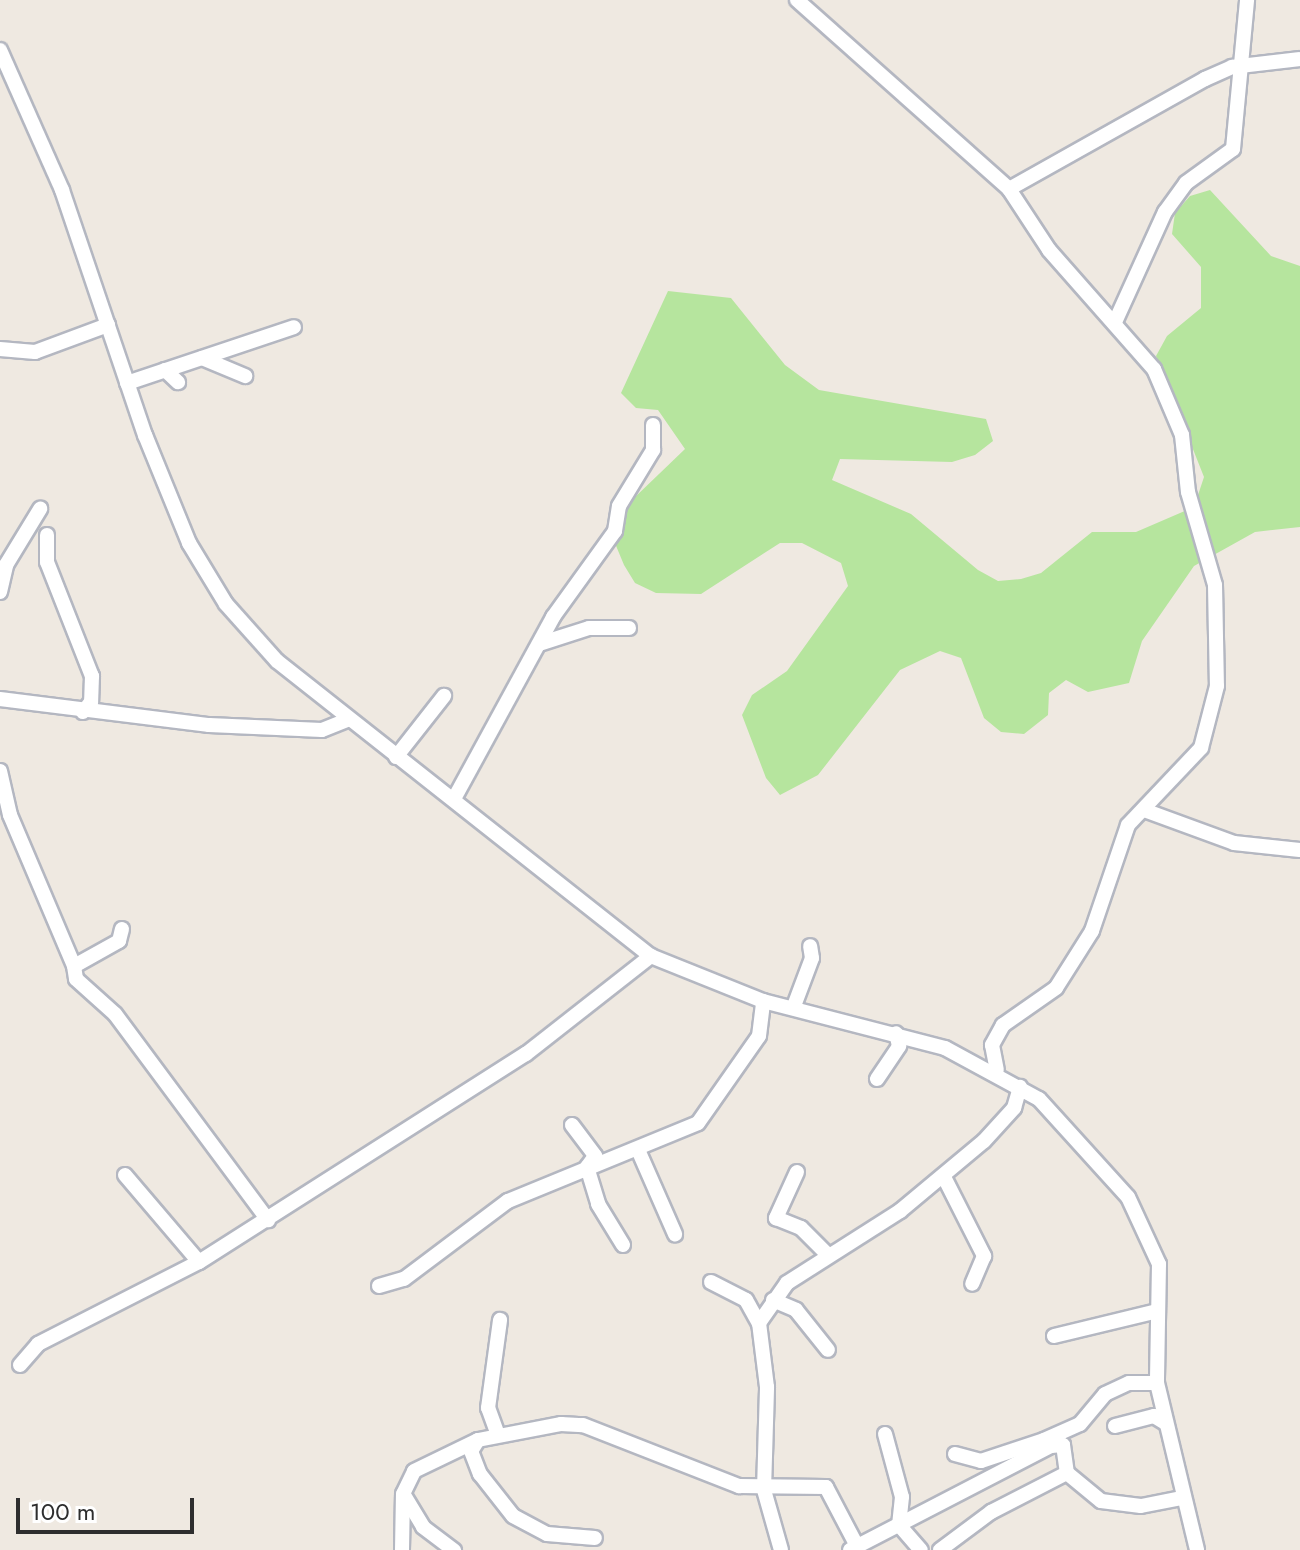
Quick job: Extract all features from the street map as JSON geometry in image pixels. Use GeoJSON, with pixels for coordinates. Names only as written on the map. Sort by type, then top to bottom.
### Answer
{"type":"FeatureCollection","features":[{"type":"Feature","properties":{"kind":"street"},"geometry":{"type":"LineString","coordinates":[[797,0],[1009,189],[1049,250],[1154,369],[1182,435],[1188,492],[1215,585],[1217,686],[1201,748],[1144,810],[1116,846],[1104,903],[1069,971],[997,1033],[997,1070]]}},
{"type":"Feature","properties":{"kind":"street"},"geometry":{"type":"LineString","coordinates":[[1115,322],[1165,212],[1186,183],[1233,149],[1244,66],[1247,0]]}},
{"type":"Feature","properties":{"kind":"street"},"geometry":{"type":"LineString","coordinates":[[0,50],[62,190],[127,383],[189,543],[226,604],[277,661],[396,757],[455,797],[651,956],[763,1001],[896,1033],[997,1070],[1020,1087],[1128,1197],[1159,1264],[1157,1383],[1182,1498],[1197,1550]]}},
{"type":"Feature","properties":{"kind":"street"},"geometry":{"type":"LineString","coordinates":[[1009,189],[1165,100],[1244,66],[1300,59]]}},
{"type":"Feature","properties":{"kind":"street"},"geometry":{"type":"LineString","coordinates":[[0,349],[35,352],[108,325]]}},
{"type":"Feature","properties":{"kind":"street"},"geometry":{"type":"LineString","coordinates":[[127,383],[294,327]]}},
{"type":"Feature","properties":{"kind":"street"},"geometry":{"type":"LineString","coordinates":[[202,358],[245,376]]}},
{"type":"Feature","properties":{"kind":"street"},"geometry":{"type":"LineString","coordinates":[[165,370],[178,382]]}},
{"type":"Feature","properties":{"kind":"street"},"geometry":{"type":"LineString","coordinates":[[455,797],[586,562],[615,531],[619,506],[653,450],[653,425]]}},
{"type":"Feature","properties":{"kind":"street"},"geometry":{"type":"LineString","coordinates":[[0,592],[6,565],[40,509]]}},
{"type":"Feature","properties":{"kind":"street"},"geometry":{"type":"LineString","coordinates":[[47,535],[47,562],[92,676],[91,702],[83,712]]}},
{"type":"Feature","properties":{"kind":"street"},"geometry":{"type":"LineString","coordinates":[[539,645],[589,628],[629,628]]}},
{"type":"Feature","properties":{"kind":"street"},"geometry":{"type":"LineString","coordinates":[[396,757],[444,696]]}},
{"type":"Feature","properties":{"kind":"street"},"geometry":{"type":"LineString","coordinates":[[0,699],[83,712],[322,730],[349,719]]}},
{"type":"Feature","properties":{"kind":"street"},"geometry":{"type":"LineString","coordinates":[[0,771],[10,815],[74,966],[76,979],[115,1014],[268,1220]]}},
{"type":"Feature","properties":{"kind":"street"},"geometry":{"type":"LineString","coordinates":[[1144,810],[1234,843],[1300,850]]}},
{"type":"Feature","properties":{"kind":"street"},"geometry":{"type":"LineString","coordinates":[[74,966],[119,941],[122,929]]}},
{"type":"Feature","properties":{"kind":"street"},"geometry":{"type":"LineString","coordinates":[[794,1006],[812,958],[810,946]]}},
{"type":"Feature","properties":{"kind":"street"},"geometry":{"type":"LineString","coordinates":[[20,1365],[38,1344],[199,1262],[526,1054],[651,956]]}},
{"type":"Feature","properties":{"kind":"street"},"geometry":{"type":"LineString","coordinates":[[379,1286],[404,1279],[508,1201],[587,1167],[639,1152],[698,1123],[759,1036],[763,1001]]}},
{"type":"Feature","properties":{"kind":"street"},"geometry":{"type":"LineString","coordinates":[[877,1079],[899,1046],[896,1033]]}},
{"type":"Feature","properties":{"kind":"street"},"geometry":{"type":"LineString","coordinates":[[759,1323],[773,1300],[826,1253],[944,1177],[1004,1121],[1020,1087]]}},
{"type":"Feature","properties":{"kind":"street"},"geometry":{"type":"LineString","coordinates":[[572,1125],[595,1156],[587,1167]]}},
{"type":"Feature","properties":{"kind":"street"},"geometry":{"type":"LineString","coordinates":[[639,1152],[675,1234]]}},
{"type":"Feature","properties":{"kind":"street"},"geometry":{"type":"LineString","coordinates":[[587,1167],[598,1204],[623,1245]]}},
{"type":"Feature","properties":{"kind":"street"},"geometry":{"type":"LineString","coordinates":[[797,1172],[776,1218],[801,1228],[826,1253]]}},
{"type":"Feature","properties":{"kind":"street"},"geometry":{"type":"LineString","coordinates":[[125,1175],[199,1262]]}},
{"type":"Feature","properties":{"kind":"street"},"geometry":{"type":"LineString","coordinates":[[944,1177],[984,1256],[972,1284]]}},
{"type":"Feature","properties":{"kind":"street"},"geometry":{"type":"LineString","coordinates":[[711,1282],[746,1300],[759,1323],[767,1387],[764,1490],[781,1550]]}},
{"type":"Feature","properties":{"kind":"street"},"geometry":{"type":"LineString","coordinates":[[773,1300],[796,1310],[828,1350]]}},
{"type":"Feature","properties":{"kind":"street"},"geometry":{"type":"LineString","coordinates":[[1054,1336],[1157,1311]]}},
{"type":"Feature","properties":{"kind":"street"},"geometry":{"type":"LineString","coordinates":[[498,1435],[488,1408],[500,1320]]}},
{"type":"Feature","properties":{"kind":"street"},"geometry":{"type":"LineString","coordinates":[[955,1454],[981,1461],[1044,1440],[1080,1424],[1105,1394],[1157,1383]]}},
{"type":"Feature","properties":{"kind":"street"},"geometry":{"type":"LineString","coordinates":[[1115,1426],[1154,1416],[1165,1423]]}},
{"type":"Feature","properties":{"kind":"street"},"geometry":{"type":"LineString","coordinates":[[402,1550],[403,1494],[414,1471],[478,1440],[583,1425],[709,1478],[764,1490],[833,1491],[853,1548],[1051,1446],[1063,1445],[1067,1473],[1101,1501],[1141,1506],[1182,1498]]}},
{"type":"Feature","properties":{"kind":"street"},"geometry":{"type":"LineString","coordinates":[[885,1434],[902,1497],[899,1525],[921,1550]]}},
{"type":"Feature","properties":{"kind":"street"},"geometry":{"type":"LineString","coordinates":[[478,1440],[471,1451],[480,1474],[513,1516],[547,1534],[595,1538]]}},
{"type":"Feature","properties":{"kind":"street"},"geometry":{"type":"LineString","coordinates":[[940,1550],[1067,1473]]}},
{"type":"Feature","properties":{"kind":"street"},"geometry":{"type":"LineString","coordinates":[[403,1494],[423,1527],[454,1550]]}},
{"type":"Feature","properties":{"kind":"green space"},"geometry":{"type":"Polygon","coordinates":[[[1210,190],[1271,256],[1300,266],[1300,527],[1255,532],[1194,566],[1142,641],[1129,683],[1088,692],[1066,680],[1049,693],[1048,715],[1024,734],[1001,732],[984,718],[961,658],[940,651],[900,670],[818,775],[780,795],[766,778],[742,715],[752,695],[787,671],[848,586],[841,563],[802,543],[780,543],[701,594],[656,593],[635,583],[624,565],[607,524],[685,449],[658,410],[636,408],[621,393],[668,291],[731,298],[785,365],[819,390],[986,419],[993,441],[975,455],[952,462],[840,459],[832,480],[911,514],[978,570],[998,581],[1021,579],[1041,573],[1092,532],[1136,532],[1194,507],[1204,477],[1156,356],[1167,336],[1201,308],[1201,267],[1172,234],[1175,213],[1190,196],[1210,190]]]}}]}
